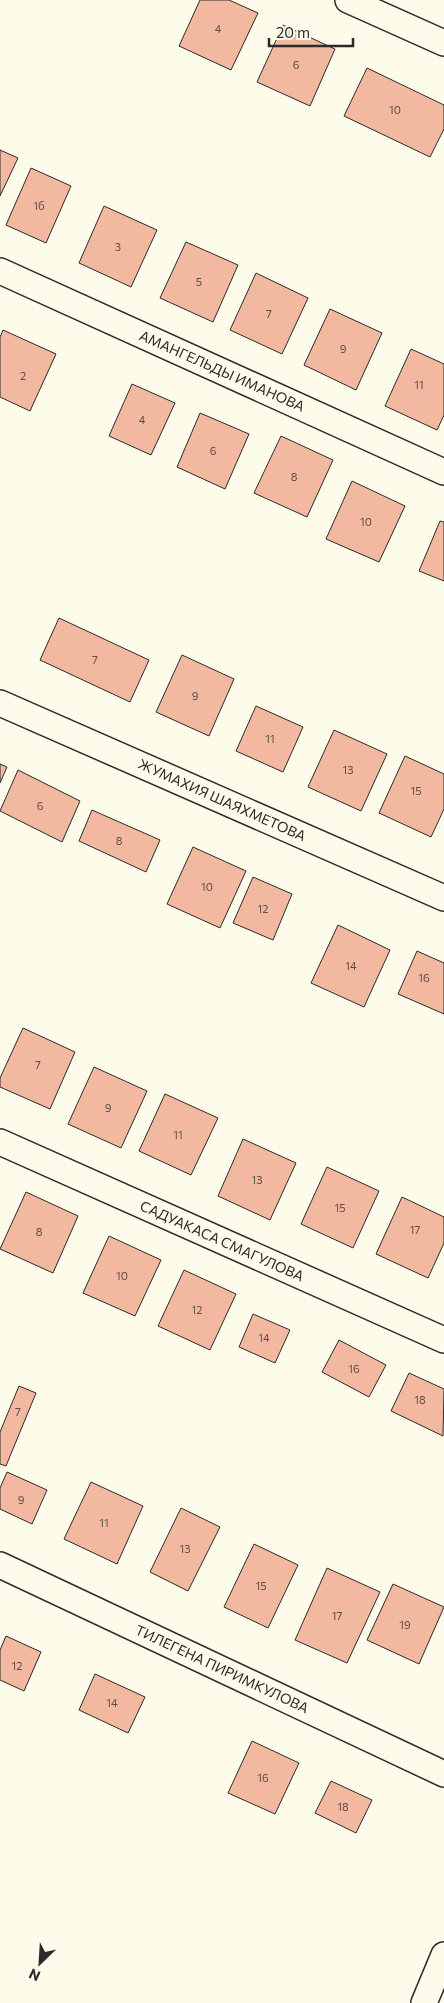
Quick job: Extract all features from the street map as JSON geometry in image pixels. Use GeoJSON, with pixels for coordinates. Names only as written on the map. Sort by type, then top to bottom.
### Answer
{"type":"FeatureCollection","features":[{"type":"Feature","properties":{"kind":"street"},"geometry":{"type":"LineString","coordinates":[[348,0],[444,43]]}},
{"type":"Feature","properties":{"kind":"street","name":"АМАНГЕЛЬДЫ ИМАНОВА"},"geometry":{"type":"LineString","coordinates":[[0,270],[444,472]]}},
{"type":"Feature","properties":{"kind":"street","name":"ЖУМАХИЯ ШАЯХМЕТОВА"},"geometry":{"type":"LineString","coordinates":[[0,703],[444,898]]}},
{"type":"Feature","properties":{"kind":"street","name":"САДУАКАСА СМАГУЛОВА"},"geometry":{"type":"LineString","coordinates":[[0,1142],[444,1340]]}},
{"type":"Feature","properties":{"kind":"street","name":"ТИЛЕГЕНА ПИРИМКУЛОВА"},"geometry":{"type":"LineString","coordinates":[[0,1565],[444,1774]]}},
{"type":"Feature","properties":{"kind":"street"},"geometry":{"type":"LineString","coordinates":[[424,2003],[444,1955]]}},
{"type":"Feature","properties":{"kind":"building"},"geometry":{"type":"Polygon","coordinates":[[[200,0],[229,0],[258,13],[231,70],[179,46],[200,0]]]}},
{"type":"Feature","properties":{"kind":"building"},"geometry":{"type":"Polygon","coordinates":[[[283,25],[335,49],[310,106],[257,82],[283,25]]]}},
{"type":"Feature","properties":{"kind":"building"},"geometry":{"type":"Polygon","coordinates":[[[367,68],[444,105],[444,129],[430,157],[344,116],[367,68]]]}},
{"type":"Feature","properties":{"kind":"building"},"geometry":{"type":"Polygon","coordinates":[[[0,150],[18,158],[0,196],[0,150]]]}},
{"type":"Feature","properties":{"kind":"building"},"geometry":{"type":"Polygon","coordinates":[[[31,168],[71,186],[46,243],[6,225],[31,168]]]}},
{"type":"Feature","properties":{"kind":"building"},"geometry":{"type":"Polygon","coordinates":[[[104,206],[157,230],[131,287],[79,263],[104,206]]]}},
{"type":"Feature","properties":{"kind":"building"},"geometry":{"type":"Polygon","coordinates":[[[186,242],[238,265],[213,322],[160,298],[186,242]]]}},
{"type":"Feature","properties":{"kind":"building"},"geometry":{"type":"Polygon","coordinates":[[[256,273],[308,298],[282,354],[230,330],[256,273]]]}},
{"type":"Feature","properties":{"kind":"building"},"geometry":{"type":"Polygon","coordinates":[[[330,309],[382,333],[356,390],[304,365],[330,309]]]}},
{"type":"Feature","properties":{"kind":"building"},"geometry":{"type":"Polygon","coordinates":[[[3,330],[56,354],[30,411],[0,397],[0,337],[3,330]]]}},
{"type":"Feature","properties":{"kind":"building"},"geometry":{"type":"Polygon","coordinates":[[[411,349],[444,364],[444,415],[437,430],[385,406],[411,349]]]}},
{"type":"Feature","properties":{"kind":"building"},"geometry":{"type":"Polygon","coordinates":[[[132,384],[175,403],[151,455],[109,436],[132,384]]]}},
{"type":"Feature","properties":{"kind":"building"},"geometry":{"type":"Polygon","coordinates":[[[200,413],[249,434],[225,489],[177,467],[200,413]]]}},
{"type":"Feature","properties":{"kind":"building"},"geometry":{"type":"Polygon","coordinates":[[[281,436],[333,460],[307,517],[254,493],[281,436]]]}},
{"type":"Feature","properties":{"kind":"building"},"geometry":{"type":"Polygon","coordinates":[[[352,481],[405,506],[379,562],[326,539],[352,481]]]}},
{"type":"Feature","properties":{"kind":"building"},"geometry":{"type":"Polygon","coordinates":[[[440,521],[444,522],[444,581],[419,571],[440,521]]]}},
{"type":"Feature","properties":{"kind":"building"},"geometry":{"type":"Polygon","coordinates":[[[59,618],[149,660],[130,702],[40,660],[59,618]]]}},
{"type":"Feature","properties":{"kind":"building"},"geometry":{"type":"Polygon","coordinates":[[[182,655],[234,679],[209,736],[156,712],[182,655]]]}},
{"type":"Feature","properties":{"kind":"building"},"geometry":{"type":"Polygon","coordinates":[[[256,706],[303,727],[283,772],[236,751],[256,706]]]}},
{"type":"Feature","properties":{"kind":"building"},"geometry":{"type":"Polygon","coordinates":[[[334,730],[387,754],[361,811],[308,787],[334,730]]]}},
{"type":"Feature","properties":{"kind":"building"},"geometry":{"type":"Polygon","coordinates":[[[405,756],[444,774],[444,809],[431,837],[379,813],[405,756]]]}},
{"type":"Feature","properties":{"kind":"building"},"geometry":{"type":"Polygon","coordinates":[[[0,764],[7,767],[0,783],[0,764]]]}},
{"type":"Feature","properties":{"kind":"building"},"geometry":{"type":"Polygon","coordinates":[[[18,770],[80,801],[62,842],[0,811],[18,770]]]}},
{"type":"Feature","properties":{"kind":"building"},"geometry":{"type":"Polygon","coordinates":[[[92,810],[160,840],[146,872],[79,841],[92,810]]]}},
{"type":"Feature","properties":{"kind":"building"},"geometry":{"type":"Polygon","coordinates":[[[193,847],[246,871],[220,928],[167,904],[193,847]]]}},
{"type":"Feature","properties":{"kind":"building"},"geometry":{"type":"Polygon","coordinates":[[[253,877],[292,894],[273,940],[233,923],[253,877]]]}},
{"type":"Feature","properties":{"kind":"building"},"geometry":{"type":"Polygon","coordinates":[[[338,925],[390,950],[364,1007],[311,983],[338,925]]]}},
{"type":"Feature","properties":{"kind":"building"},"geometry":{"type":"Polygon","coordinates":[[[417,951],[444,963],[444,1014],[398,994],[417,951]]]}},
{"type":"Feature","properties":{"kind":"building"},"geometry":{"type":"Polygon","coordinates":[[[23,1028],[75,1052],[50,1109],[0,1087],[0,1078],[23,1028]]]}},
{"type":"Feature","properties":{"kind":"building"},"geometry":{"type":"Polygon","coordinates":[[[94,1067],[147,1091],[121,1148],[68,1124],[94,1067]]]}},
{"type":"Feature","properties":{"kind":"building"},"geometry":{"type":"Polygon","coordinates":[[[165,1094],[218,1118],[191,1175],[139,1151],[165,1094]]]}},
{"type":"Feature","properties":{"kind":"building"},"geometry":{"type":"Polygon","coordinates":[[[243,1139],[296,1163],[270,1220],[218,1196],[243,1139]]]}},
{"type":"Feature","properties":{"kind":"building"},"geometry":{"type":"Polygon","coordinates":[[[327,1167],[379,1191],[353,1248],[301,1224],[327,1167]]]}},
{"type":"Feature","properties":{"kind":"building"},"geometry":{"type":"Polygon","coordinates":[[[26,1192],[78,1216],[53,1273],[0,1249],[26,1192]]]}},
{"type":"Feature","properties":{"kind":"building"},"geometry":{"type":"Polygon","coordinates":[[[402,1197],[444,1217],[444,1243],[428,1278],[376,1254],[402,1197]]]}},
{"type":"Feature","properties":{"kind":"building"},"geometry":{"type":"Polygon","coordinates":[[[109,1236],[161,1260],[135,1316],[83,1293],[109,1236]]]}},
{"type":"Feature","properties":{"kind":"building"},"geometry":{"type":"Polygon","coordinates":[[[184,1270],[236,1294],[210,1350],[158,1326],[184,1270]]]}},
{"type":"Feature","properties":{"kind":"building"},"geometry":{"type":"Polygon","coordinates":[[[253,1314],[290,1330],[275,1363],[239,1347],[253,1314]]]}},
{"type":"Feature","properties":{"kind":"building"},"geometry":{"type":"Polygon","coordinates":[[[339,1340],[386,1365],[369,1397],[322,1372],[339,1340]]]}},
{"type":"Feature","properties":{"kind":"building"},"geometry":{"type":"Polygon","coordinates":[[[409,1373],[444,1389],[443,1436],[391,1411],[409,1373]]]}},
{"type":"Feature","properties":{"kind":"building"},"geometry":{"type":"Polygon","coordinates":[[[19,1386],[36,1393],[6,1466],[0,1464],[0,1432],[19,1386]]]}},
{"type":"Feature","properties":{"kind":"building"},"geometry":{"type":"Polygon","coordinates":[[[7,1472],[47,1490],[32,1524],[0,1509],[0,1488],[7,1472]]]}},
{"type":"Feature","properties":{"kind":"building"},"geometry":{"type":"Polygon","coordinates":[[[91,1482],[143,1506],[117,1564],[64,1539],[91,1482]]]}},
{"type":"Feature","properties":{"kind":"building"},"geometry":{"type":"Polygon","coordinates":[[[181,1508],[220,1527],[188,1591],[150,1572],[181,1508]]]}},
{"type":"Feature","properties":{"kind":"building"},"geometry":{"type":"Polygon","coordinates":[[[254,1544],[298,1565],[268,1628],[224,1607],[254,1544]]]}},
{"type":"Feature","properties":{"kind":"building"},"geometry":{"type":"Polygon","coordinates":[[[327,1568],[380,1592],[347,1663],[295,1640],[327,1568]]]}},
{"type":"Feature","properties":{"kind":"building"},"geometry":{"type":"Polygon","coordinates":[[[393,1584],[444,1607],[419,1664],[367,1640],[393,1584]]]}},
{"type":"Feature","properties":{"kind":"building"},"geometry":{"type":"Polygon","coordinates":[[[6,1636],[41,1652],[24,1691],[0,1680],[0,1650],[6,1636]]]}},
{"type":"Feature","properties":{"kind":"building"},"geometry":{"type":"Polygon","coordinates":[[[95,1674],[145,1697],[128,1733],[79,1710],[95,1674]]]}},
{"type":"Feature","properties":{"kind":"building"},"geometry":{"type":"Polygon","coordinates":[[[252,1741],[299,1763],[275,1814],[228,1793],[252,1741]]]}},
{"type":"Feature","properties":{"kind":"building"},"geometry":{"type":"Polygon","coordinates":[[[331,1781],[372,1800],[356,1833],[315,1813],[331,1781]]]}}]}
